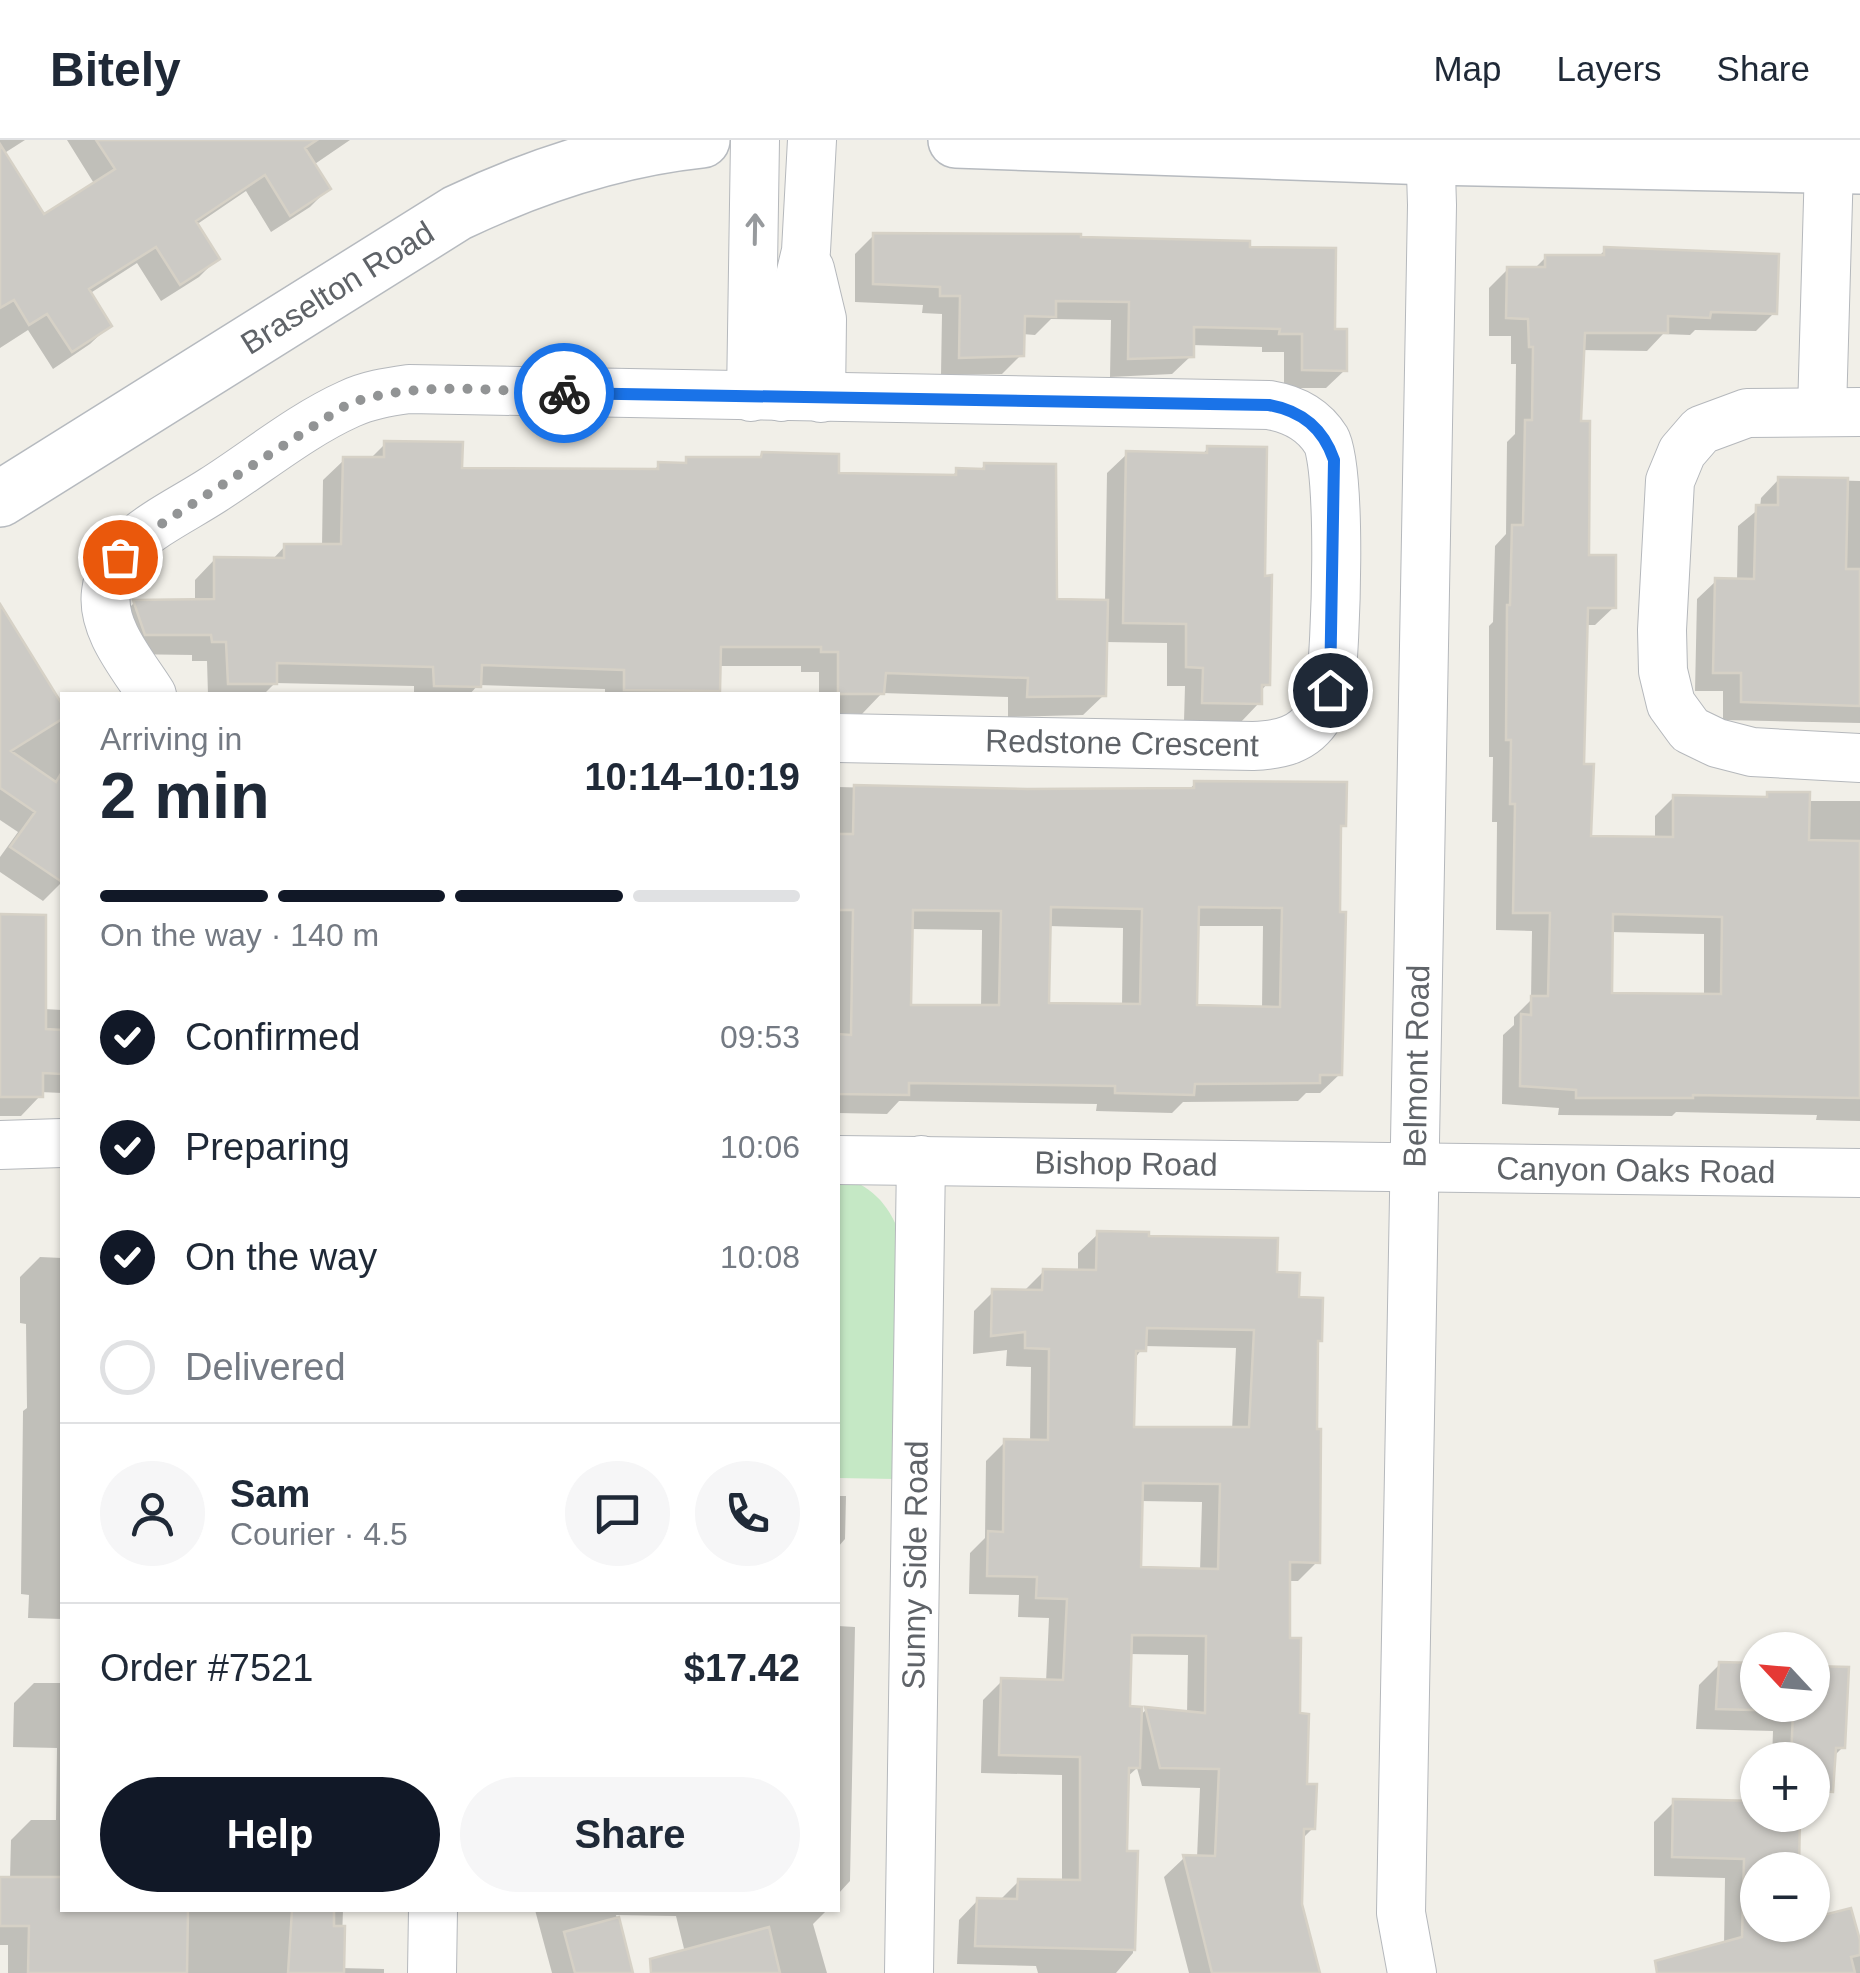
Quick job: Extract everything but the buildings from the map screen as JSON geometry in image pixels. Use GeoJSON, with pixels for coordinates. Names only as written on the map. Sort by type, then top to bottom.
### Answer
{"type":"FeatureCollection","features":[{"type":"Feature","properties":{"kind":"street","name":"Braselton Road"},"geometry":{"type":"LineString","coordinates":[[0,499],[457,213],[498,193],[591,161],[702,140]]}},
{"type":"Feature","properties":{"kind":"street"},"geometry":{"type":"LineString","coordinates":[[755,140],[784,397]]}},
{"type":"Feature","properties":{"kind":"street"},"geometry":{"type":"LineString","coordinates":[[784,397],[822,319],[806,251],[812,140]]}},
{"type":"Feature","properties":{"kind":"street"},"geometry":{"type":"LineString","coordinates":[[956,140],[1430,148],[1844,165],[1841,412],[1747,414],[1701,430],[1682,452],[1670,481],[1663,567],[1663,672],[1671,704],[1690,730],[1716,743],[1752,752],[1860,758]]}},
{"type":"Feature","properties":{"kind":"street","name":"Belmont Road"},"geometry":{"type":"LineString","coordinates":[[1412,1973],[1402,1912],[1432,225],[1430,148]]}},
{"type":"Feature","properties":{"kind":"street","name":"Redstone Crescent"},"geometry":{"type":"LineString","coordinates":[[150,692],[111,628],[106,611],[110,574],[120,557],[146,534],[348,404],[377,394],[409,389],[1269,405],[1288,408],[1317,428],[1328,443],[1336,478],[1330,690],[1317,719],[1306,732],[1276,745],[1253,746],[840,738]]}},
{"type":"Feature","properties":{"kind":"street"},"geometry":{"type":"LineString","coordinates":[[0,1146],[60,1143]]}},
{"type":"Feature","properties":{"kind":"street","name":"Bishop Road"},"geometry":{"type":"LineString","coordinates":[[840,1160],[1413,1165]]}},
{"type":"Feature","properties":{"kind":"street","name":"Sunny Side Road"},"geometry":{"type":"LineString","coordinates":[[909,1973],[921,1160]]}},
{"type":"Feature","properties":{"kind":"street","name":"Canyon Oaks Road"},"geometry":{"type":"LineString","coordinates":[[1413,1165],[1860,1173]]}},
{"type":"Feature","properties":{"kind":"street"},"geometry":{"type":"LineString","coordinates":[[432,1973],[433,1912]]}},
{"type":"Feature","properties":{"kind":"green space"},"geometry":{"type":"Polygon","coordinates":[[[840,1176],[876,1196],[890,1213],[900,1235],[895,1479],[840,1478],[840,1176]]]}},
{"type":"Feature","properties":{"kind":"way so far"},"geometry":{"type":"LineString","coordinates":[[120,557],[131,544],[348,404],[409,389],[564,393]]}},
{"type":"Feature","properties":{"kind":"route"},"geometry":{"type":"LineString","coordinates":[[564,393],[1288,408],[1317,428],[1334,460],[1330,690]]}}]}
